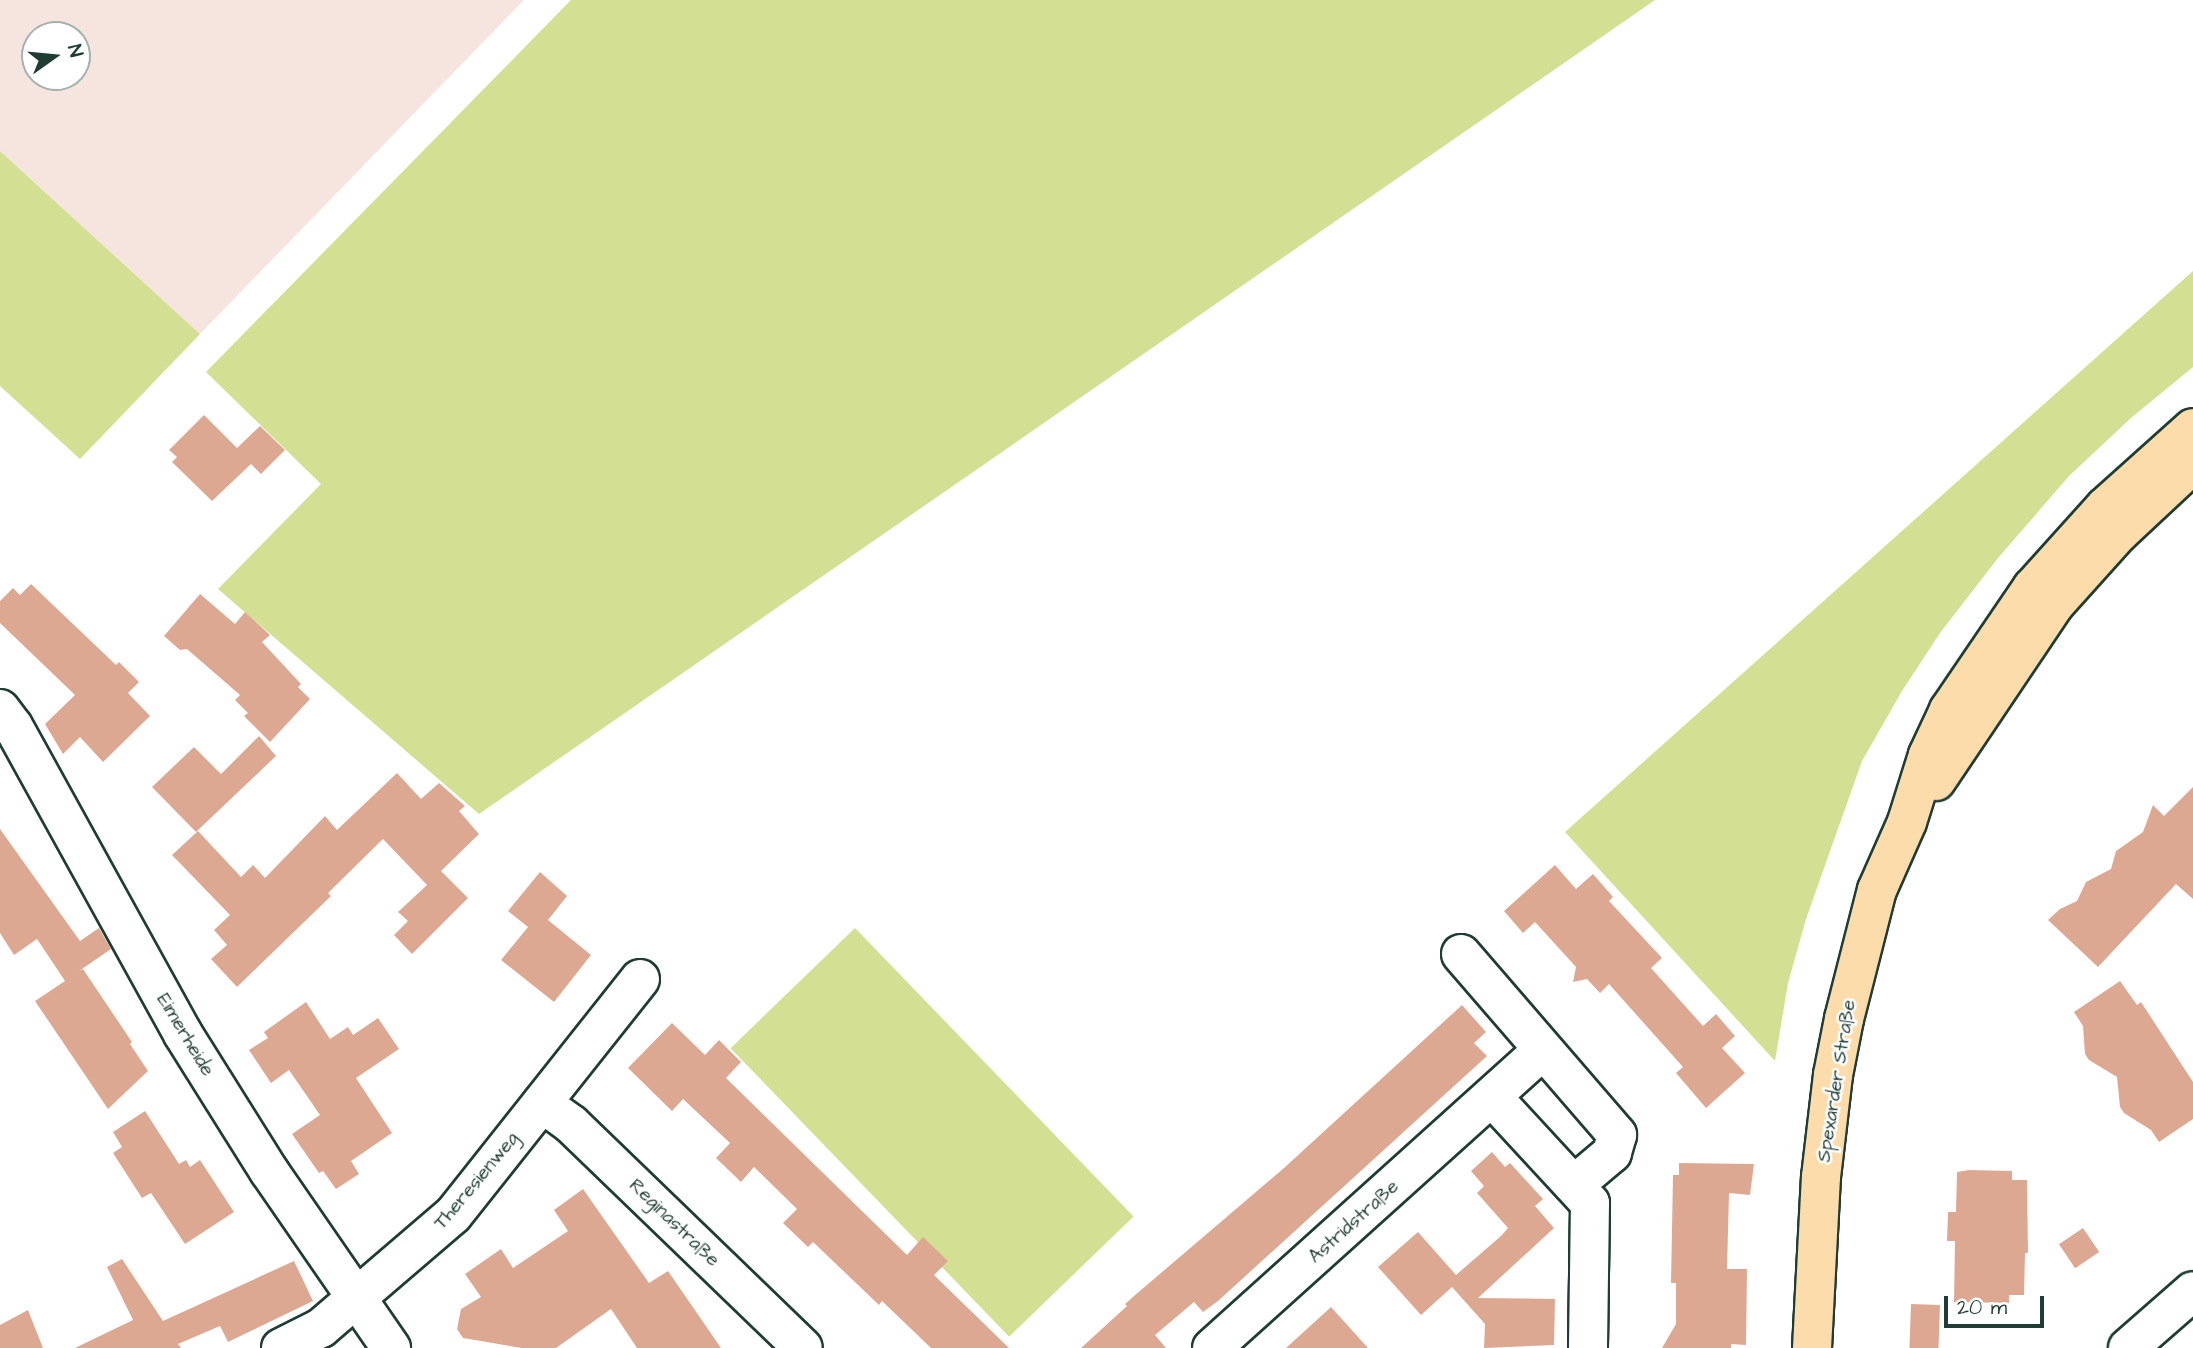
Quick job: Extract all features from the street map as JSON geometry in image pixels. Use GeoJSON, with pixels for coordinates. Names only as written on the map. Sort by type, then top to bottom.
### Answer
{"type":"FeatureCollection","features":[{"type":"Feature","properties":{"kind":"main road","name":"Spexarder Straße"},"geometry":{"type":"LineString","coordinates":[[1812,1348],[1821,1177],[1833,1075],[1877,890],[1907,822],[1928,755],[1949,710],[2032,588],[2105,507],[2193,428]]}},
{"type":"Feature","properties":{"kind":"main road","name":"Spexarder Straße"},"geometry":{"type":"LineString","coordinates":[[1907,822],[2055,604],[2119,533],[2193,464]]}},
{"type":"Feature","properties":{"kind":"street","name":"Eimerheide"},"geometry":{"type":"LineString","coordinates":[[0,709],[13,726],[183,1034],[269,1171],[391,1348]]}},
{"type":"Feature","properties":{"kind":"street"},"geometry":{"type":"LineString","coordinates":[[1461,954],[1618,1135],[1612,1153],[1574,1185]]}},
{"type":"Feature","properties":{"kind":"street","name":"Theresienweg"},"geometry":{"type":"LineString","coordinates":[[281,1348],[321,1328],[453,1215],[639,979]]}},
{"type":"Feature","properties":{"kind":"street","name":"Astridstraße"},"geometry":{"type":"LineString","coordinates":[[1215,1347],[1543,1050]]}},
{"type":"Feature","properties":{"kind":"street"},"geometry":{"type":"LineString","coordinates":[[1493,1098],[1590,1203],[1588,1348]]}},
{"type":"Feature","properties":{"kind":"street","name":"Reginastraße"},"geometry":{"type":"LineString","coordinates":[[541,1103],[571,1124],[803,1348]]}},
{"type":"Feature","properties":{"kind":"street"},"geometry":{"type":"LineString","coordinates":[[2128,1348],[2193,1291]]}},
{"type":"Feature","properties":{"kind":"shaded area"},"geometry":{"type":"Polygon","coordinates":[[[0,0],[524,0],[200,334],[0,151],[0,0]]]}},
{"type":"Feature","properties":{"kind":"green space"},"geometry":{"type":"Polygon","coordinates":[[[571,0],[1655,0],[479,814],[218,589],[321,484],[206,372],[571,0]]]}},
{"type":"Feature","properties":{"kind":"green space"},"geometry":{"type":"Polygon","coordinates":[[[0,151],[200,334],[80,459],[0,386],[0,151]]]}},
{"type":"Feature","properties":{"kind":"green space"},"geometry":{"type":"Polygon","coordinates":[[[2193,271],[2193,367],[2131,418],[2069,476],[1998,558],[1940,633],[1902,691],[1862,761],[1806,919],[1788,983],[1775,1061],[1565,832],[2193,271]]]}},
{"type":"Feature","properties":{"kind":"green space"},"geometry":{"type":"Polygon","coordinates":[[[855,928],[1134,1216],[1009,1337],[731,1048],[855,928]]]}},
{"type":"Feature","properties":{"kind":"building"},"geometry":{"type":"Polygon","coordinates":[[[204,415],[237,448],[260,426],[285,450],[261,474],[251,464],[212,501],[172,462],[177,457],[169,450],[204,415]]]}},
{"type":"Feature","properties":{"kind":"building"},"geometry":{"type":"Polygon","coordinates":[[[31,584],[116,665],[119,662],[139,682],[128,693],[150,716],[103,762],[80,737],[63,754],[45,724],[75,695],[0,623],[0,601],[13,588],[20,595],[31,584]]]}},
{"type":"Feature","properties":{"kind":"building"},"geometry":{"type":"Polygon","coordinates":[[[200,594],[235,624],[245,612],[270,635],[262,642],[301,684],[298,687],[310,699],[270,742],[244,716],[248,713],[235,700],[240,695],[187,649],[180,650],[164,636],[200,594]]]}},
{"type":"Feature","properties":{"kind":"building"},"geometry":{"type":"Polygon","coordinates":[[[259,736],[276,756],[196,832],[152,787],[194,747],[221,774],[259,736]]]}},
{"type":"Feature","properties":{"kind":"building"},"geometry":{"type":"Polygon","coordinates":[[[397,773],[421,799],[439,783],[465,806],[459,811],[479,834],[441,871],[468,898],[412,954],[394,935],[408,921],[398,912],[427,885],[383,839],[328,893],[331,896],[237,987],[211,959],[227,945],[214,930],[230,915],[172,855],[198,831],[241,877],[253,865],[265,878],[325,816],[337,830],[397,773]]]}},
{"type":"Feature","properties":{"kind":"building"},"geometry":{"type":"Polygon","coordinates":[[[2193,787],[2193,899],[2176,884],[2098,967],[2048,920],[2060,909],[2077,901],[2086,882],[2111,869],[2116,851],[2143,832],[2153,805],[2164,816],[2193,787]]]}},
{"type":"Feature","properties":{"kind":"building"},"geometry":{"type":"Polygon","coordinates":[[[0,829],[80,941],[99,928],[111,949],[79,971],[83,969],[148,1071],[108,1109],[35,1001],[65,981],[37,939],[14,955],[0,933],[0,829]]]}},
{"type":"Feature","properties":{"kind":"building"},"geometry":{"type":"Polygon","coordinates":[[[1555,865],[1576,889],[1593,874],[1613,897],[1609,901],[1662,958],[1651,968],[1703,1026],[1716,1014],[1735,1036],[1722,1048],[1745,1073],[1706,1108],[1676,1073],[1683,1067],[1609,984],[1600,993],[1587,979],[1573,982],[1576,967],[1535,922],[1523,933],[1504,911],[1555,865]]]}},
{"type":"Feature","properties":{"kind":"building"},"geometry":{"type":"Polygon","coordinates":[[[540,872],[567,896],[548,920],[591,955],[554,1002],[501,960],[528,927],[508,911],[540,872]]]}},
{"type":"Feature","properties":{"kind":"building"},"geometry":{"type":"Polygon","coordinates":[[[2120,981],[2137,1005],[2141,1002],[2193,1082],[2193,1119],[2159,1142],[2151,1130],[2124,1113],[2120,1107],[2117,1077],[2089,1060],[2085,1054],[2083,1026],[2074,1012],[2120,981]]]}},
{"type":"Feature","properties":{"kind":"building"},"geometry":{"type":"Polygon","coordinates":[[[306,1002],[330,1039],[348,1027],[353,1035],[378,1018],[399,1049],[356,1078],[392,1133],[351,1161],[359,1174],[336,1189],[323,1171],[319,1173],[292,1134],[320,1115],[289,1070],[271,1083],[249,1050],[268,1038],[264,1032],[306,1002]]]}},
{"type":"Feature","properties":{"kind":"building"},"geometry":{"type":"Polygon","coordinates":[[[1462,1005],[1486,1032],[1474,1043],[1487,1056],[1218,1301],[1203,1312],[1194,1302],[1155,1335],[1166,1348],[1081,1348],[1127,1306],[1125,1304],[1284,1168],[1462,1005]]]}},
{"type":"Feature","properties":{"kind":"building"},"geometry":{"type":"Polygon","coordinates":[[[672,1023],[705,1055],[719,1040],[741,1062],[726,1078],[907,1255],[923,1237],[948,1261],[934,1275],[1009,1348],[931,1348],[882,1301],[879,1305],[813,1242],[808,1247],[783,1223],[797,1209],[754,1167],[741,1182],[716,1158],[730,1143],[683,1099],[672,1111],[628,1068],[672,1023]]]}},
{"type":"Feature","properties":{"kind":"building"},"geometry":{"type":"Polygon","coordinates":[[[145,1111],[179,1164],[186,1160],[190,1167],[200,1160],[234,1212],[185,1244],[151,1193],[142,1198],[113,1153],[122,1147],[113,1132],[145,1111]]]}},
{"type":"Feature","properties":{"kind":"building"},"geometry":{"type":"Polygon","coordinates":[[[1492,1152],[1505,1167],[1510,1163],[1543,1199],[1535,1206],[1554,1228],[1478,1298],[1555,1299],[1554,1345],[1484,1348],[1485,1324],[1452,1287],[1421,1315],[1378,1267],[1418,1232],[1456,1275],[1501,1236],[1508,1228],[1477,1193],[1484,1186],[1471,1171],[1492,1152]]]}},
{"type":"Feature","properties":{"kind":"building"},"geometry":{"type":"Polygon","coordinates":[[[1679,1163],[1754,1164],[1750,1195],[1729,1193],[1727,1269],[1747,1269],[1746,1345],[1731,1344],[1731,1348],[1662,1348],[1676,1324],[1676,1283],[1671,1283],[1673,1175],[1679,1175],[1679,1163]]]}},
{"type":"Feature","properties":{"kind":"building"},"geometry":{"type":"Polygon","coordinates":[[[2012,1171],[2012,1180],[2027,1180],[2028,1253],[2025,1253],[2024,1295],[2009,1295],[2009,1303],[1954,1302],[1955,1241],[1947,1241],[1948,1212],[1956,1212],[1957,1172],[2012,1171]]]}},
{"type":"Feature","properties":{"kind":"building"},"geometry":{"type":"Polygon","coordinates":[[[583,1189],[649,1283],[668,1271],[721,1348],[637,1348],[611,1309],[556,1348],[522,1348],[463,1338],[457,1329],[461,1309],[481,1297],[465,1274],[501,1249],[513,1268],[568,1231],[554,1210],[583,1189]]]}},
{"type":"Feature","properties":{"kind":"building"},"geometry":{"type":"Polygon","coordinates":[[[2083,1228],[2099,1252],[2075,1268],[2059,1244],[2083,1228]]]}},
{"type":"Feature","properties":{"kind":"building"},"geometry":{"type":"Polygon","coordinates":[[[122,1259],[163,1321],[294,1261],[313,1301],[228,1342],[220,1326],[178,1344],[181,1348],[75,1348],[133,1320],[107,1267],[122,1259]]]}},
{"type":"Feature","properties":{"kind":"building"},"geometry":{"type":"Polygon","coordinates":[[[1911,1304],[1940,1305],[1938,1348],[1909,1348],[1911,1304]]]}},
{"type":"Feature","properties":{"kind":"building"},"geometry":{"type":"Polygon","coordinates":[[[1331,1307],[1368,1348],[1286,1348],[1331,1307]]]}},
{"type":"Feature","properties":{"kind":"building"},"geometry":{"type":"Polygon","coordinates":[[[28,1310],[43,1348],[0,1348],[0,1325],[28,1310]]]}}]}
